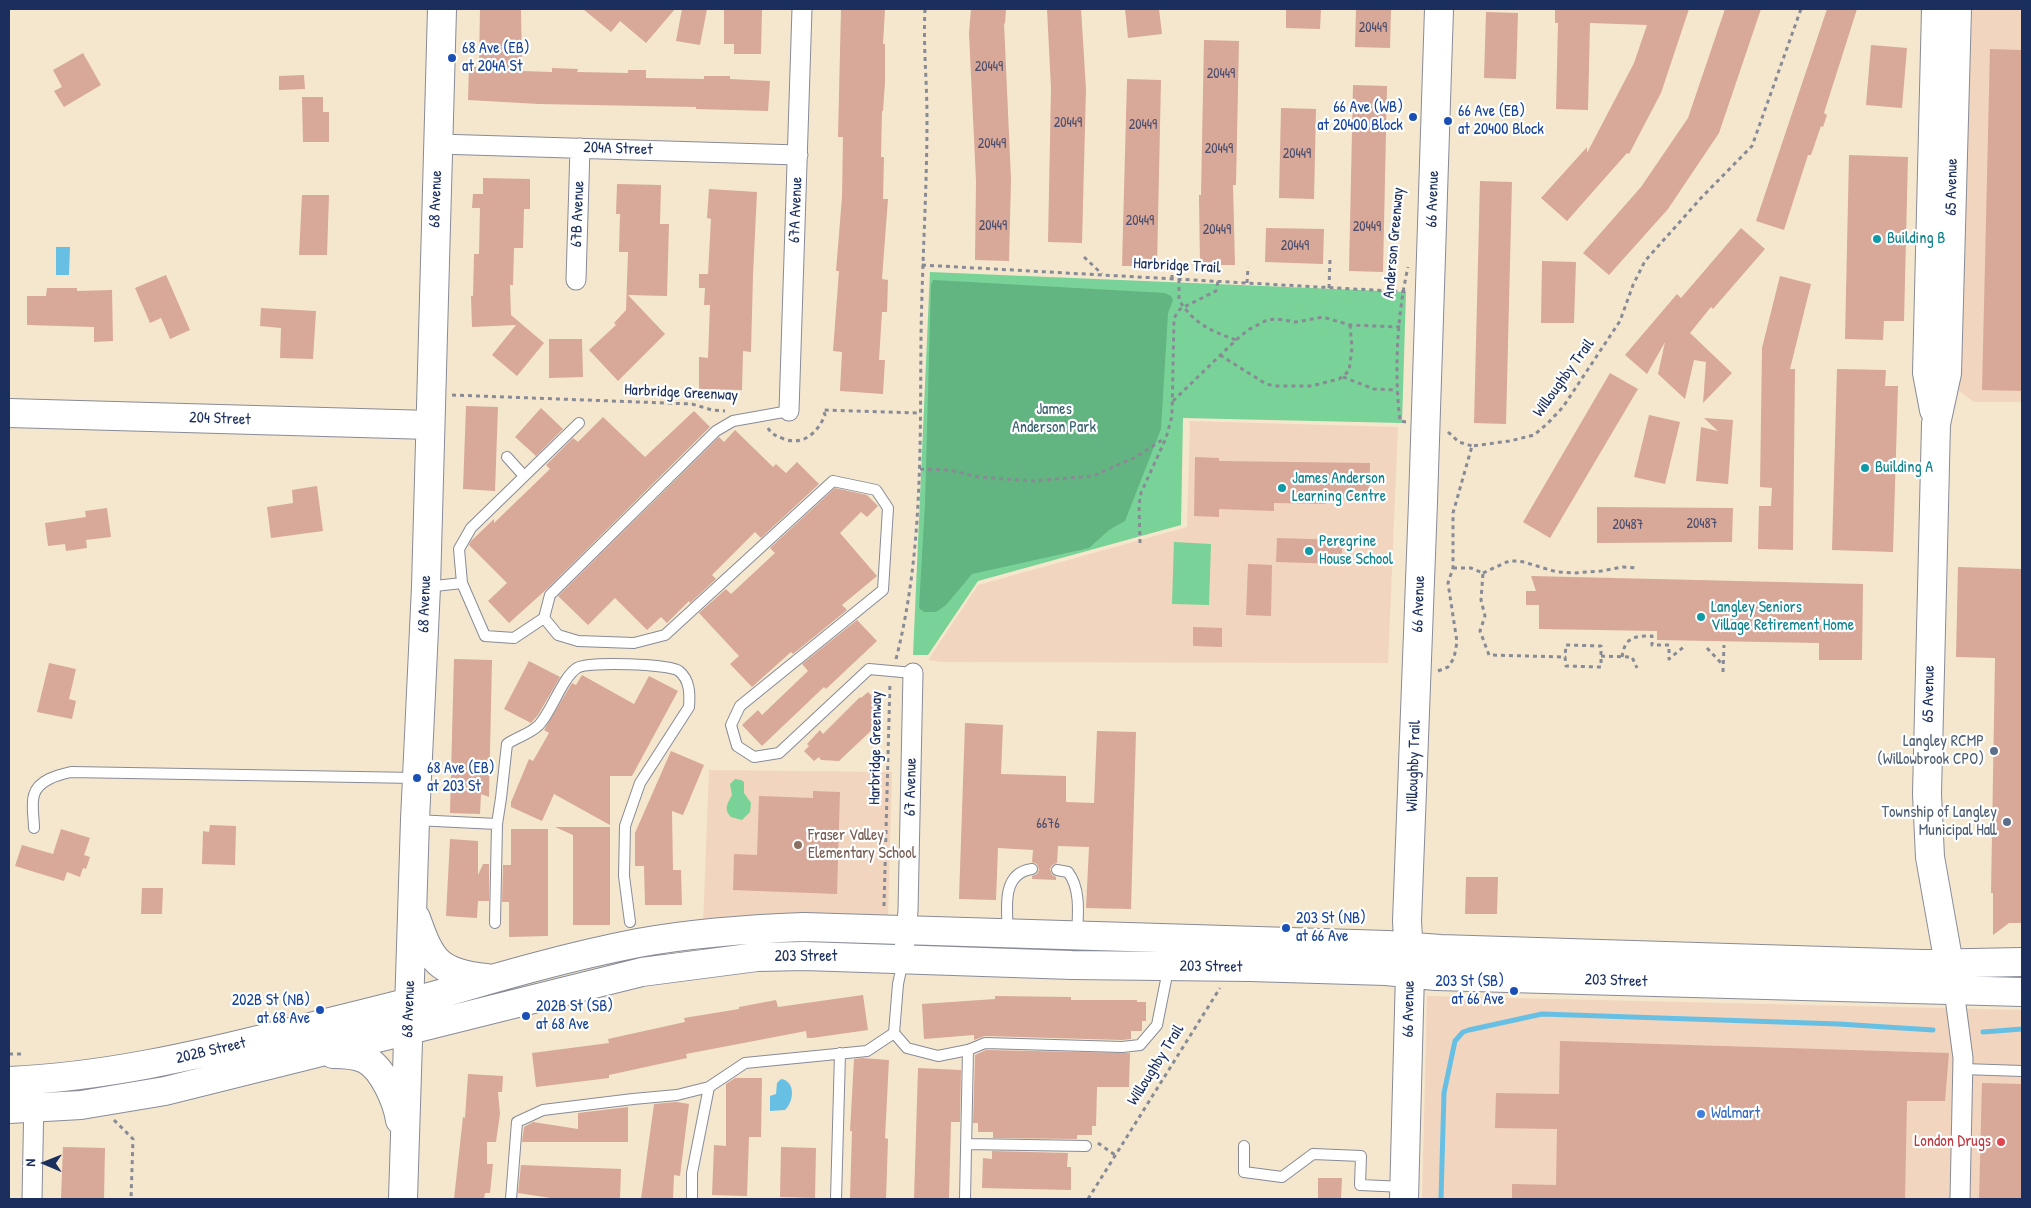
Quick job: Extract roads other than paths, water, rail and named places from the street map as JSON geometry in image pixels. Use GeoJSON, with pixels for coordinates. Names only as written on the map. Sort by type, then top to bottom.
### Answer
{"type":"FeatureCollection","features":[{"type":"Feature","properties":{"kind":"main road","name":"68 Avenue"},"geometry":{"type":"LineString","coordinates":[[403,1199],[415,820],[426,587],[442,9]]}},
{"type":"Feature","properties":{"kind":"main road","name":"66 Avenue"},"geometry":{"type":"LineString","coordinates":[[1404,1193],[1410,973],[1407,921],[1439,9]]}},
{"type":"Feature","properties":{"kind":"main road","name":"65 Avenue"},"geometry":{"type":"LineString","coordinates":[[1936,9],[1927,373],[1936,424]]}},
{"type":"Feature","properties":{"kind":"main road","name":"65 Avenue"},"geometry":{"type":"LineString","coordinates":[[1954,990],[1930,857],[1927,794],[1936,424],[1947,373],[1957,9]]}},
{"type":"Feature","properties":{"kind":"main road","name":"204 Street"},"geometry":{"type":"LineString","coordinates":[[9,414],[430,425]]}},
{"type":"Feature","properties":{"kind":"main road"},"geometry":{"type":"LineString","coordinates":[[413,910],[426,947],[440,965],[454,972],[492,978]]}},
{"type":"Feature","properties":{"kind":"main road","name":"203 Street"},"geometry":{"type":"LineString","coordinates":[[409,1002],[492,978],[637,944],[705,933],[754,928],[1387,944],[1440,950],[1912,964],[2022,962]]}},
{"type":"Feature","properties":{"kind":"main road","name":"203 Street"},"geometry":{"type":"LineString","coordinates":[[408,1031],[633,974],[757,957],[804,956],[1377,971],[1456,976],[2022,992]]}},
{"type":"Feature","properties":{"kind":"main road","name":"202B Street"},"geometry":{"type":"LineString","coordinates":[[21,1080],[111,1071],[159,1062],[245,1043],[409,1002]]}},
{"type":"Feature","properties":{"kind":"main road","name":"202B Street"},"geometry":{"type":"LineString","coordinates":[[21,1109],[113,1100],[165,1091],[408,1031]]}},
{"type":"Feature","properties":{"kind":"main road"},"geometry":{"type":"LineString","coordinates":[[309,1056],[343,1054],[365,1059],[389,1086],[398,1109],[404,1146]]}},
{"type":"Feature","properties":{"kind":"street","name":"67A Avenue"},"geometry":{"type":"LineString","coordinates":[[789,411],[802,9]]}},
{"type":"Feature","properties":{"kind":"street","name":"204A Street"},"geometry":{"type":"LineString","coordinates":[[438,144],[798,155]]}},
{"type":"Feature","properties":{"kind":"street","name":"67B Avenue"},"geometry":{"type":"LineString","coordinates":[[576,280],[580,148]]}},
{"type":"Feature","properties":{"kind":"street","name":"67 Avenue"},"geometry":{"type":"LineString","coordinates":[[903,960],[907,931],[913,673]]}},
{"type":"Feature","properties":{"kind":"street"},"geometry":{"type":"LineString","coordinates":[[1954,990],[1963,1058],[1960,1199]]}},
{"type":"Feature","properties":{"kind":"street"},"geometry":{"type":"LineString","coordinates":[[21,1080],[21,1109],[32,1199]]}},
{"type":"Feature","properties":{"kind":"lane"},"geometry":{"type":"LineString","coordinates":[[579,423],[471,528],[459,549],[462,583],[484,636],[514,638],[544,618],[550,595],[716,431],[733,421],[789,411]]}},
{"type":"Feature","properties":{"kind":"lane"},"geometry":{"type":"LineString","coordinates":[[507,457],[524,476]]}},
{"type":"Feature","properties":{"kind":"lane"},"geometry":{"type":"LineString","coordinates":[[544,618],[558,635],[578,642],[634,643],[665,635],[832,481],[876,490],[888,508],[883,590],[740,706],[731,725],[737,746],[754,757],[779,752],[869,669],[913,673]]}},
{"type":"Feature","properties":{"kind":"lane"},"geometry":{"type":"LineString","coordinates":[[426,587],[462,583]]}},
{"type":"Feature","properties":{"kind":"lane"},"geometry":{"type":"LineString","coordinates":[[495,923],[496,824],[502,798],[506,744],[530,732],[540,724],[570,674],[578,667],[593,664],[667,666],[679,671],[686,680],[690,692],[689,707],[640,784],[625,826],[624,876],[630,922]]}},
{"type":"Feature","properties":{"kind":"lane"},"geometry":{"type":"LineString","coordinates":[[34,828],[34,794],[42,783],[58,775],[71,772],[417,778]]}},
{"type":"Feature","properties":{"kind":"lane"},"geometry":{"type":"LineString","coordinates":[[415,820],[496,824]]}},
{"type":"Feature","properties":{"kind":"lane"},"geometry":{"type":"LineString","coordinates":[[1008,934],[1009,886],[1014,877],[1022,870],[1032,869]]}},
{"type":"Feature","properties":{"kind":"lane"},"geometry":{"type":"LineString","coordinates":[[1057,870],[1068,872],[1073,879],[1078,901],[1077,936]]}},
{"type":"Feature","properties":{"kind":"lane"},"geometry":{"type":"LineString","coordinates":[[903,960],[898,984],[894,1033],[907,1048],[938,1056],[968,1050],[985,1043],[1122,1047],[1140,1044],[1157,1025],[1167,966],[1172,954],[1193,939]]}},
{"type":"Feature","properties":{"kind":"lane"},"geometry":{"type":"LineString","coordinates":[[511,1199],[517,1122],[544,1110],[633,1098],[677,1095],[710,1087],[745,1064],[867,1051],[894,1033]]}},
{"type":"Feature","properties":{"kind":"lane"},"geometry":{"type":"LineString","coordinates":[[965,1199],[968,1050]]}},
{"type":"Feature","properties":{"kind":"lane"},"geometry":{"type":"LineString","coordinates":[[836,1199],[840,1054]]}},
{"type":"Feature","properties":{"kind":"lane"},"geometry":{"type":"LineString","coordinates":[[1963,1070],[2022,1071]]}},
{"type":"Feature","properties":{"kind":"lane"},"geometry":{"type":"LineString","coordinates":[[692,1199],[692,1173],[710,1087]]}},
{"type":"Feature","properties":{"kind":"lane"},"geometry":{"type":"LineString","coordinates":[[967,1144],[1086,1146]]}},
{"type":"Feature","properties":{"kind":"lane"},"geometry":{"type":"LineString","coordinates":[[1244,1146],[1244,1172],[1282,1177],[1313,1154],[1361,1156],[1360,1185],[1404,1193]]}},
{"type":"Feature","properties":{"kind":"water"},"geometry":{"type":"Polygon","coordinates":[[[56,247],[70,247],[69,275],[56,275],[56,247]]]}},
{"type":"Feature","properties":{"kind":"water"},"geometry":{"type":"Polygon","coordinates":[[[781,1079],[789,1084],[792,1097],[785,1110],[770,1111],[770,1096],[776,1094],[777,1083],[781,1079]]]}},
{"type":"Feature","properties":{"kind":"waterway"},"geometry":{"type":"LineString","coordinates":[[1441,1199],[1444,1093],[1455,1041],[1463,1032],[1542,1014],[1839,1024],[1933,1030]]}},
{"type":"Feature","properties":{"kind":"waterway"},"geometry":{"type":"LineString","coordinates":[[1983,1032],[2022,1029]]}},
{"type":"Feature","properties":{"kind":"place","name":"68 Ave (EB) at 204A St"},"geometry":{"type":"Point","coordinates":[452,58]}},
{"type":"Feature","properties":{"kind":"place","name":"66 Ave (WB) at 20400 Block"},"geometry":{"type":"Point","coordinates":[1413,117]}},
{"type":"Feature","properties":{"kind":"place","name":"66 Ave (EB) at 20400 Block"},"geometry":{"type":"Point","coordinates":[1448,121]}},
{"type":"Feature","properties":{"kind":"place","name":"Building B"},"geometry":{"type":"Point","coordinates":[1877,239]}},
{"type":"Feature","properties":{"kind":"place","name":"Building A"},"geometry":{"type":"Point","coordinates":[1865,468]}},
{"type":"Feature","properties":{"kind":"place","name":"James Anderson Learning Centre"},"geometry":{"type":"Point","coordinates":[1282,488]}},
{"type":"Feature","properties":{"kind":"place","name":"Peregrine House School"},"geometry":{"type":"Point","coordinates":[1309,551]}},
{"type":"Feature","properties":{"kind":"place","name":"Langley Seniors Village Retirement Home"},"geometry":{"type":"Point","coordinates":[1701,617]}},
{"type":"Feature","properties":{"kind":"place","name":"Langley RCMP (Willowbrook CPO)"},"geometry":{"type":"Point","coordinates":[1994,751]}},
{"type":"Feature","properties":{"kind":"place","name":"68 Ave (EB) at 203 St"},"geometry":{"type":"Point","coordinates":[417,778]}},
{"type":"Feature","properties":{"kind":"place","name":"Township of Langley Municipal Hall"},"geometry":{"type":"Point","coordinates":[2007,822]}},
{"type":"Feature","properties":{"kind":"place","name":"Fraser Valley Elementary School"},"geometry":{"type":"Point","coordinates":[798,845]}},
{"type":"Feature","properties":{"kind":"place","name":"203 St (NB) at 66 Ave"},"geometry":{"type":"Point","coordinates":[1286,928]}},
{"type":"Feature","properties":{"kind":"place","name":"203 St (SB) at 66 Ave"},"geometry":{"type":"Point","coordinates":[1514,991]}},
{"type":"Feature","properties":{"kind":"place","name":"202B St (NB) at 68 Ave"},"geometry":{"type":"Point","coordinates":[320,1010]}},
{"type":"Feature","properties":{"kind":"place","name":"202B St (SB) at 68 Ave"},"geometry":{"type":"Point","coordinates":[526,1016]}},
{"type":"Feature","properties":{"kind":"place","name":"Walmart"},"geometry":{"type":"Point","coordinates":[1701,1114]}},
{"type":"Feature","properties":{"kind":"place","name":"London Drugs"},"geometry":{"type":"Point","coordinates":[2001,1142]}},
{"type":"Feature","properties":{"kind":"park label","name":"James Anderson Park"},"geometry":{"type":"Point","coordinates":[1054,419]}}]}
